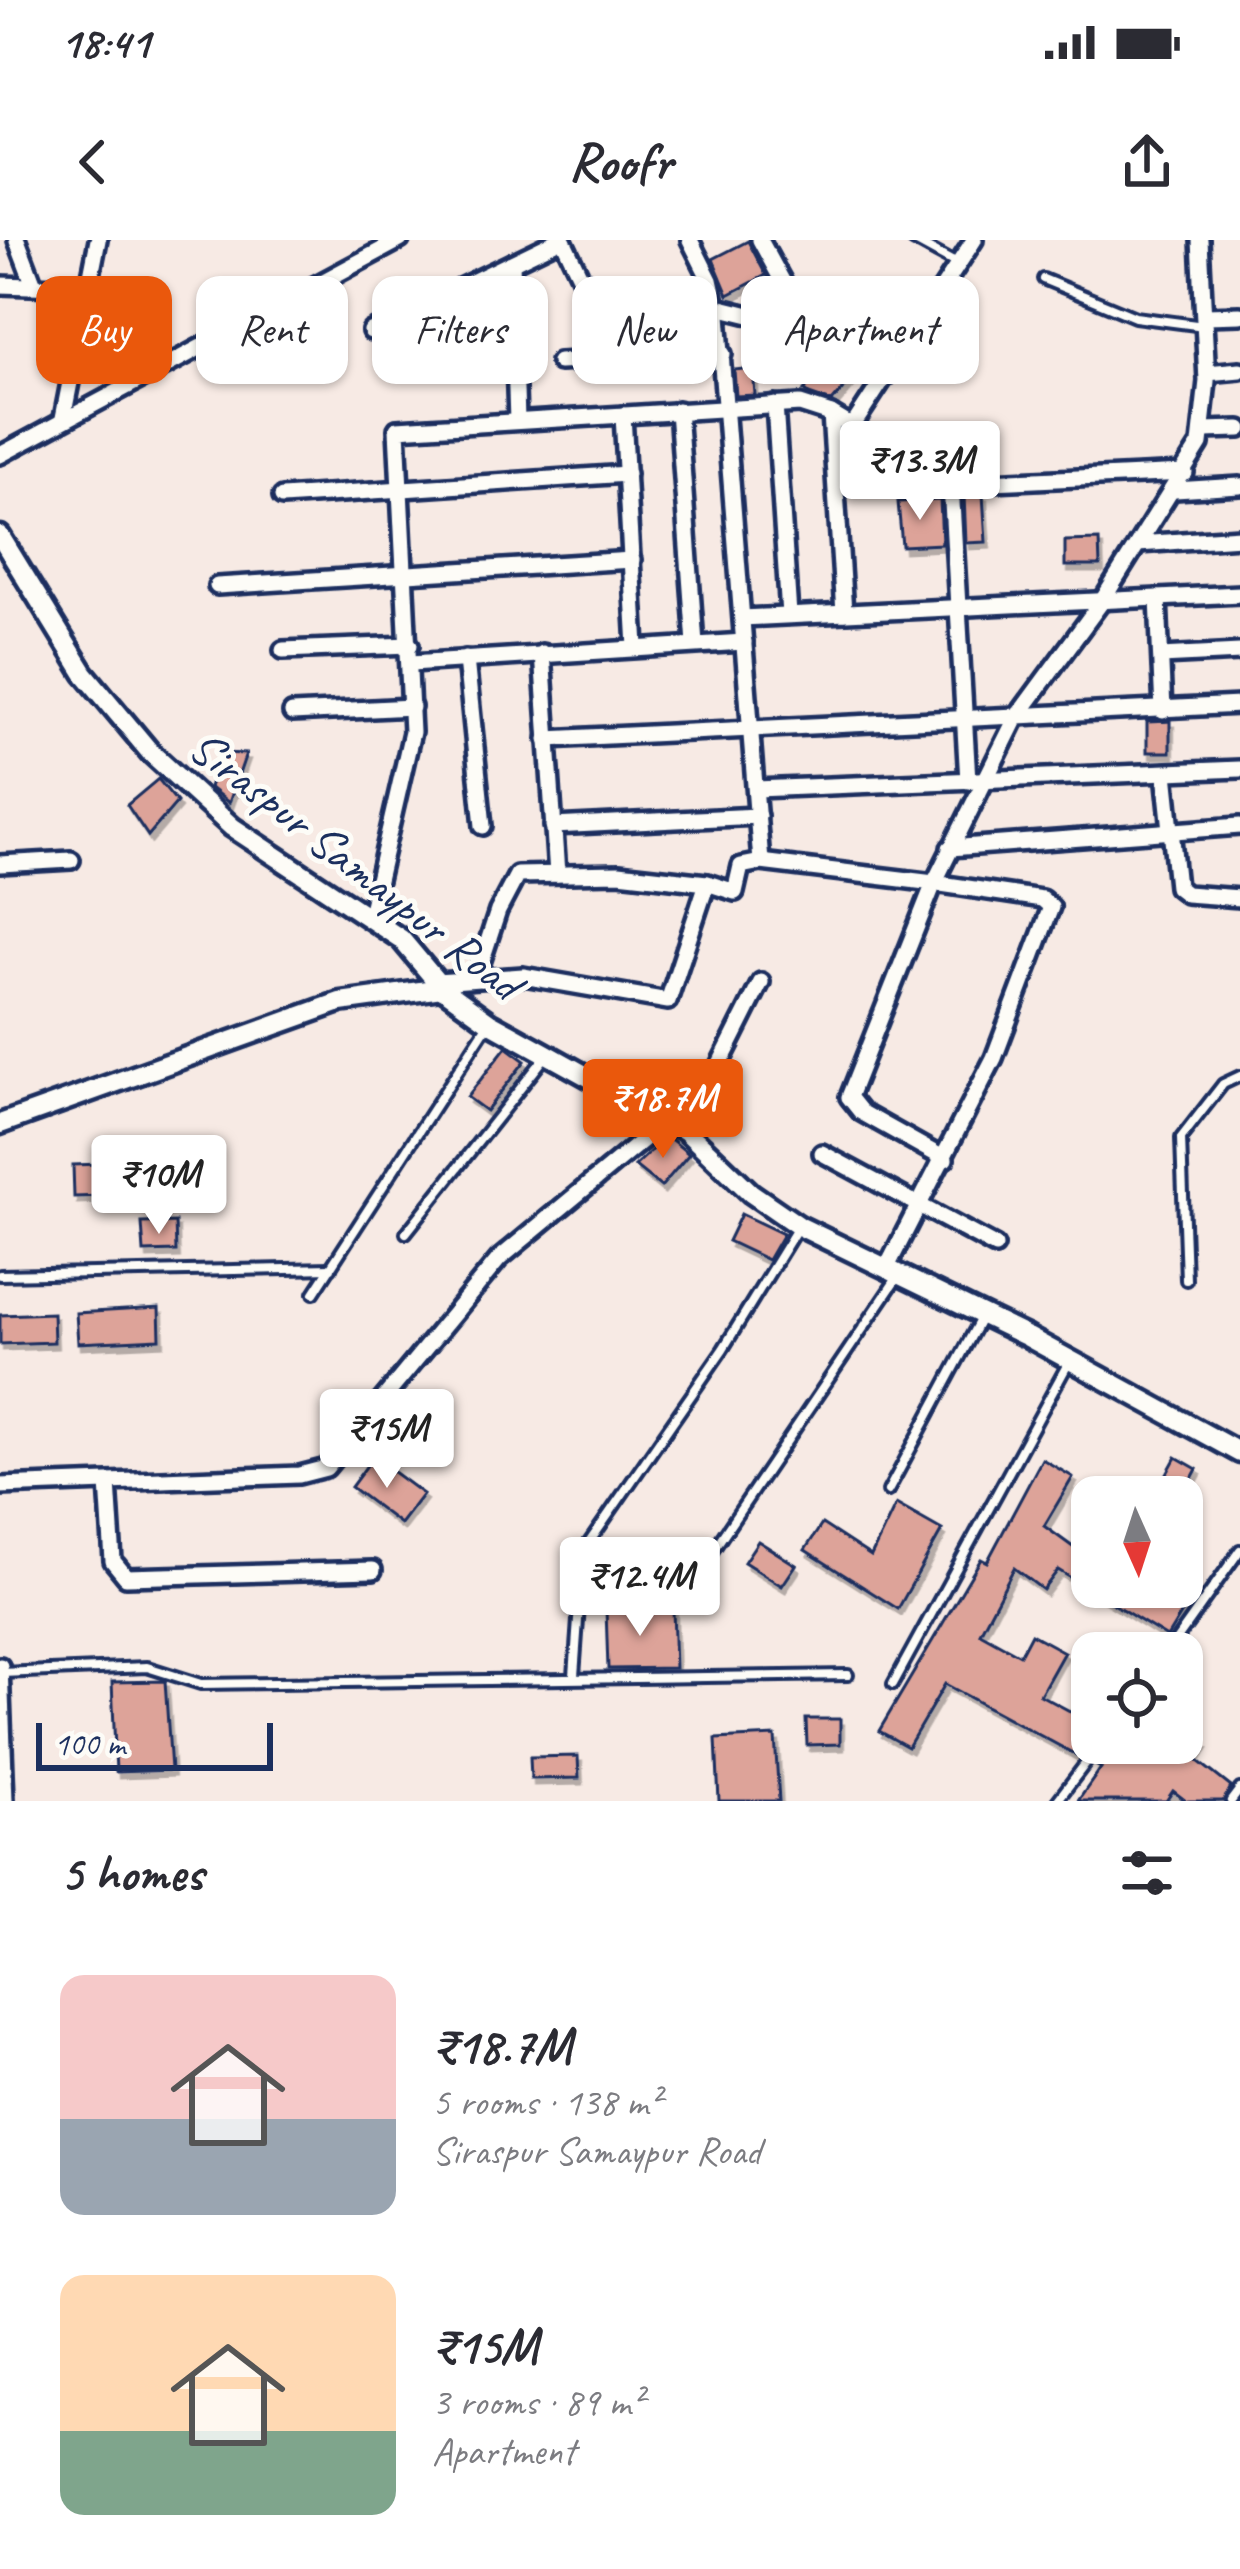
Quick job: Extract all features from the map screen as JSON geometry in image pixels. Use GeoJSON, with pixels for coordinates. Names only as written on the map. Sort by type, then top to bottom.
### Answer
{"type":"FeatureCollection","features":[{"type":"Feature","properties":{"kind":"street"},"geometry":{"type":"LineString","coordinates":[[0,285],[34,285],[17,240]]}},
{"type":"Feature","properties":{"kind":"street"},"geometry":{"type":"LineString","coordinates":[[91,276],[98,240]]}},
{"type":"Feature","properties":{"kind":"street"},"geometry":{"type":"LineString","coordinates":[[0,455],[366,247],[400,240]]}},
{"type":"Feature","properties":{"kind":"street"},"geometry":{"type":"LineString","coordinates":[[371,331],[561,240],[579,276]]}},
{"type":"Feature","properties":{"kind":"street"},"geometry":{"type":"LineString","coordinates":[[690,240],[705,276]]}},
{"type":"Feature","properties":{"kind":"street"},"geometry":{"type":"LineString","coordinates":[[760,240],[798,310],[799,322],[790,325],[717,307],[760,862]]}},
{"type":"Feature","properties":{"kind":"street"},"geometry":{"type":"LineString","coordinates":[[852,428],[974,240]]}},
{"type":"Feature","properties":{"kind":"street"},"geometry":{"type":"LineString","coordinates":[[945,1159],[861,1112],[849,1097],[974,781],[1102,601],[1185,473],[1203,430],[1207,373],[1200,240]]}},
{"type":"Feature","properties":{"kind":"street"},"geometry":{"type":"LineString","coordinates":[[512,262],[517,421]]}},
{"type":"Feature","properties":{"kind":"street"},"geometry":{"type":"LineString","coordinates":[[1206,321],[1240,315]]}},
{"type":"Feature","properties":{"kind":"street"},"geometry":{"type":"LineString","coordinates":[[717,354],[722,354]]}},
{"type":"Feature","properties":{"kind":"street"},"geometry":{"type":"LineString","coordinates":[[560,362],[572,361]]}},
{"type":"Feature","properties":{"kind":"street"},"geometry":{"type":"LineString","coordinates":[[1207,373],[1240,370]]}},
{"type":"Feature","properties":{"kind":"street"},"geometry":{"type":"LineString","coordinates":[[63,418],[70,384]]}},
{"type":"Feature","properties":{"kind":"street"},"geometry":{"type":"LineString","coordinates":[[775,405],[789,615]]}},
{"type":"Feature","properties":{"kind":"street"},"geometry":{"type":"LineString","coordinates":[[369,919],[409,757],[412,707],[397,429],[726,406],[810,405],[951,485],[1185,473]]}},
{"type":"Feature","properties":{"kind":"street"},"geometry":{"type":"LineString","coordinates":[[677,410],[694,644]]}},
{"type":"Feature","properties":{"kind":"street"},"geometry":{"type":"LineString","coordinates":[[830,414],[844,613]]}},
{"type":"Feature","properties":{"kind":"street"},"geometry":{"type":"LineString","coordinates":[[623,415],[636,647]]}},
{"type":"Feature","properties":{"kind":"street"},"geometry":{"type":"LineString","coordinates":[[1203,430],[1240,429]]}},
{"type":"Feature","properties":{"kind":"street"},"geometry":{"type":"LineString","coordinates":[[282,497],[627,474]]}},
{"type":"Feature","properties":{"kind":"street"},"geometry":{"type":"LineString","coordinates":[[951,485],[964,720],[974,781]]}},
{"type":"Feature","properties":{"kind":"street"},"geometry":{"type":"LineString","coordinates":[[1174,490],[1240,486]]}},
{"type":"Feature","properties":{"kind":"street","name":"Siraspur Samaypur Road"},"geometry":{"type":"LineString","coordinates":[[0,536],[84,674],[150,752],[232,827],[401,939],[439,985],[489,1022],[686,1131],[751,1193],[799,1226],[1070,1359],[1240,1453]]}},
{"type":"Feature","properties":{"kind":"street"},"geometry":{"type":"LineString","coordinates":[[1138,544],[1240,537]]}},
{"type":"Feature","properties":{"kind":"street"},"geometry":{"type":"LineString","coordinates":[[217,586],[632,560]]}},
{"type":"Feature","properties":{"kind":"street"},"geometry":{"type":"LineString","coordinates":[[742,618],[1240,594]]}},
{"type":"Feature","properties":{"kind":"street"},"geometry":{"type":"LineString","coordinates":[[1158,598],[1163,711]]}},
{"type":"Feature","properties":{"kind":"street"},"geometry":{"type":"LineString","coordinates":[[283,650],[466,659],[744,642]]}},
{"type":"Feature","properties":{"kind":"street"},"geometry":{"type":"LineString","coordinates":[[1160,656],[1240,652]]}},
{"type":"Feature","properties":{"kind":"street"},"geometry":{"type":"LineString","coordinates":[[542,653],[556,874]]}},
{"type":"Feature","properties":{"kind":"street"},"geometry":{"type":"LineString","coordinates":[[466,659],[483,826]]}},
{"type":"Feature","properties":{"kind":"street"},"geometry":{"type":"LineString","coordinates":[[548,740],[1240,705]]}},
{"type":"Feature","properties":{"kind":"street"},"geometry":{"type":"LineString","coordinates":[[292,712],[412,707]]}},
{"type":"Feature","properties":{"kind":"street"},"geometry":{"type":"LineString","coordinates":[[756,789],[1240,769]]}},
{"type":"Feature","properties":{"kind":"street"},"geometry":{"type":"LineString","coordinates":[[1166,772],[1177,887],[1186,894],[1240,898]]}},
{"type":"Feature","properties":{"kind":"street"},"geometry":{"type":"LineString","coordinates":[[553,826],[758,816]]}},
{"type":"Feature","properties":{"kind":"street"},"geometry":{"type":"LineString","coordinates":[[950,848],[1240,826]]}},
{"type":"Feature","properties":{"kind":"street"},"geometry":{"type":"LineString","coordinates":[[0,863],[71,860]]}},
{"type":"Feature","properties":{"kind":"street"},"geometry":{"type":"LineString","coordinates":[[476,978],[498,911],[517,875],[619,872],[707,883],[735,892],[741,866],[760,862],[1042,899],[1052,907],[994,1058],[893,1270]]}},
{"type":"Feature","properties":{"kind":"street"},"geometry":{"type":"LineString","coordinates":[[0,1124],[340,1002],[476,978],[523,976],[668,1001],[707,883]]}},
{"type":"Feature","properties":{"kind":"street"},"geometry":{"type":"LineString","coordinates":[[686,1131],[761,982]]}},
{"type":"Feature","properties":{"kind":"street"},"geometry":{"type":"LineString","coordinates":[[0,1486],[299,1475],[326,1468],[499,1258],[667,1120]]}},
{"type":"Feature","properties":{"kind":"street"},"geometry":{"type":"LineString","coordinates":[[822,1154],[995,1246]]}},
{"type":"Feature","properties":{"kind":"street"},"geometry":{"type":"LineString","coordinates":[[108,1483],[113,1561],[126,1577],[373,1570]]}},
{"type":"Feature","properties":{"kind":"street"},"geometry":{"type":"LineString","coordinates":[[0,1670],[5,1801]]}},
{"type":"Feature","properties":{"kind":"lane"},"geometry":{"type":"LineString","coordinates":[[913,240],[958,264]]}},
{"type":"Feature","properties":{"kind":"lane"},"geometry":{"type":"LineString","coordinates":[[1043,280],[1135,317],[1206,321]]}},
{"type":"Feature","properties":{"kind":"lane"},"geometry":{"type":"LineString","coordinates":[[314,1293],[489,1022]]}},
{"type":"Feature","properties":{"kind":"lane"},"geometry":{"type":"LineString","coordinates":[[406,1233],[547,1054]]}},
{"type":"Feature","properties":{"kind":"lane"},"geometry":{"type":"LineString","coordinates":[[1186,1280],[1180,1138],[1223,1084],[1240,1076]]}},
{"type":"Feature","properties":{"kind":"lane"},"geometry":{"type":"LineString","coordinates":[[574,1676],[572,1585],[577,1560],[723,1349],[799,1226]]}},
{"type":"Feature","properties":{"kind":"lane"},"geometry":{"type":"LineString","coordinates":[[0,1275],[331,1268]]}},
{"type":"Feature","properties":{"kind":"lane"},"geometry":{"type":"LineString","coordinates":[[576,1615],[579,1606],[592,1598],[676,1592],[695,1577],[893,1270]]}},
{"type":"Feature","properties":{"kind":"lane"},"geometry":{"type":"LineString","coordinates":[[888,1491],[983,1315]]}},
{"type":"Feature","properties":{"kind":"lane"},"geometry":{"type":"LineString","coordinates":[[893,1684],[1070,1359]]}},
{"type":"Feature","properties":{"kind":"lane"},"geometry":{"type":"LineString","coordinates":[[1182,1632],[1240,1550]]}},
{"type":"Feature","properties":{"kind":"lane"},"geometry":{"type":"LineString","coordinates":[[0,1670],[147,1667],[201,1684],[848,1675]]}},
{"type":"Feature","properties":{"kind":"lane"},"geometry":{"type":"LineString","coordinates":[[1057,1801],[1085,1764]]}},
{"type":"Feature","properties":{"kind":"lane"},"geometry":{"type":"LineString","coordinates":[[1231,1801],[1240,1789]]}},
{"type":"Feature","properties":{"kind":"building"},"geometry":{"type":"Polygon","coordinates":[[[748,241],[766,275],[741,276],[741,288],[728,295],[713,259],[748,241]]]}},
{"type":"Feature","properties":{"kind":"building"},"geometry":{"type":"Polygon","coordinates":[[[741,369],[741,384],[754,384],[755,395],[736,396],[734,370],[741,369]]]}},
{"type":"Feature","properties":{"kind":"building"},"geometry":{"type":"Polygon","coordinates":[[[809,384],[848,384],[832,402],[804,390],[809,384]]]}},
{"type":"Feature","properties":{"kind":"building"},"geometry":{"type":"Polygon","coordinates":[[[983,494],[986,542],[966,543],[964,495],[983,494]]]}},
{"type":"Feature","properties":{"kind":"building"},"geometry":{"type":"Polygon","coordinates":[[[940,500],[942,544],[902,546],[898,502],[940,500]]]}},
{"type":"Feature","properties":{"kind":"building"},"geometry":{"type":"Polygon","coordinates":[[[1099,540],[1100,566],[1065,566],[1065,541],[1099,540]]]}},
{"type":"Feature","properties":{"kind":"building"},"geometry":{"type":"Polygon","coordinates":[[[1170,721],[1170,752],[1147,752],[1147,722],[1170,721]]]}},
{"type":"Feature","properties":{"kind":"building"},"geometry":{"type":"Polygon","coordinates":[[[221,753],[246,754],[229,803],[209,787],[221,753]]]}},
{"type":"Feature","properties":{"kind":"building"},"geometry":{"type":"Polygon","coordinates":[[[158,779],[177,802],[148,836],[127,805],[158,779]]]}},
{"type":"Feature","properties":{"kind":"building"},"geometry":{"type":"Polygon","coordinates":[[[506,1047],[525,1061],[486,1111],[467,1097],[506,1047]]]}},
{"type":"Feature","properties":{"kind":"building"},"geometry":{"type":"Polygon","coordinates":[[[667,1136],[689,1154],[661,1187],[635,1166],[667,1136]]]}},
{"type":"Feature","properties":{"kind":"building"},"geometry":{"type":"Polygon","coordinates":[[[101,1164],[102,1196],[74,1197],[73,1165],[101,1164]]]}},
{"type":"Feature","properties":{"kind":"building"},"geometry":{"type":"Polygon","coordinates":[[[741,1214],[783,1234],[768,1260],[728,1241],[741,1214]]]}},
{"type":"Feature","properties":{"kind":"building"},"geometry":{"type":"Polygon","coordinates":[[[175,1222],[176,1251],[144,1252],[142,1223],[175,1222]]]}},
{"type":"Feature","properties":{"kind":"building"},"geometry":{"type":"Polygon","coordinates":[[[159,1308],[160,1339],[78,1343],[76,1313],[159,1308]]]}},
{"type":"Feature","properties":{"kind":"building"},"geometry":{"type":"Polygon","coordinates":[[[53,1313],[54,1342],[0,1344],[0,1315],[53,1313]]]}},
{"type":"Feature","properties":{"kind":"building"},"geometry":{"type":"Polygon","coordinates":[[[373,1457],[423,1494],[400,1524],[351,1487],[373,1457]]]}},
{"type":"Feature","properties":{"kind":"building"},"geometry":{"type":"Polygon","coordinates":[[[1176,1457],[1197,1469],[1193,1476],[1166,1476],[1176,1457]]]}},
{"type":"Feature","properties":{"kind":"building"},"geometry":{"type":"Polygon","coordinates":[[[1042,1459],[1071,1476],[1044,1526],[1071,1546],[1071,1578],[1058,1570],[1043,1590],[1014,1568],[980,1633],[1020,1655],[1031,1634],[1064,1652],[1040,1695],[1071,1712],[1071,1752],[945,1684],[908,1747],[879,1731],[981,1559],[987,1562],[1042,1459]]]}},
{"type":"Feature","properties":{"kind":"building"},"geometry":{"type":"Polygon","coordinates":[[[896,1504],[942,1530],[898,1609],[805,1550],[822,1524],[871,1556],[896,1504]]]}},
{"type":"Feature","properties":{"kind":"building"},"geometry":{"type":"Polygon","coordinates":[[[758,1541],[796,1565],[782,1586],[744,1562],[758,1541]]]}},
{"type":"Feature","properties":{"kind":"building"},"geometry":{"type":"Polygon","coordinates":[[[1120,1608],[1185,1608],[1170,1632],[1159,1632],[1120,1608]]]}},
{"type":"Feature","properties":{"kind":"building"},"geometry":{"type":"Polygon","coordinates":[[[606,1609],[673,1609],[675,1668],[608,1669],[606,1609]]]}},
{"type":"Feature","properties":{"kind":"building"},"geometry":{"type":"Polygon","coordinates":[[[165,1681],[171,1770],[116,1772],[112,1682],[165,1681]]]}},
{"type":"Feature","properties":{"kind":"building"},"geometry":{"type":"Polygon","coordinates":[[[806,1719],[840,1719],[840,1744],[807,1745],[806,1719]]]}},
{"type":"Feature","properties":{"kind":"building"},"geometry":{"type":"Polygon","coordinates":[[[775,1736],[779,1801],[719,1801],[716,1739],[775,1736]]]}},
{"type":"Feature","properties":{"kind":"building"},"geometry":{"type":"Polygon","coordinates":[[[578,1756],[579,1778],[531,1779],[530,1757],[578,1756]]]}},
{"type":"Feature","properties":{"kind":"building"},"geometry":{"type":"Polygon","coordinates":[[[1202,1764],[1231,1787],[1223,1801],[1186,1801],[1173,1791],[1166,1801],[1078,1801],[1101,1768],[1095,1765],[1202,1764]]]}}]}
